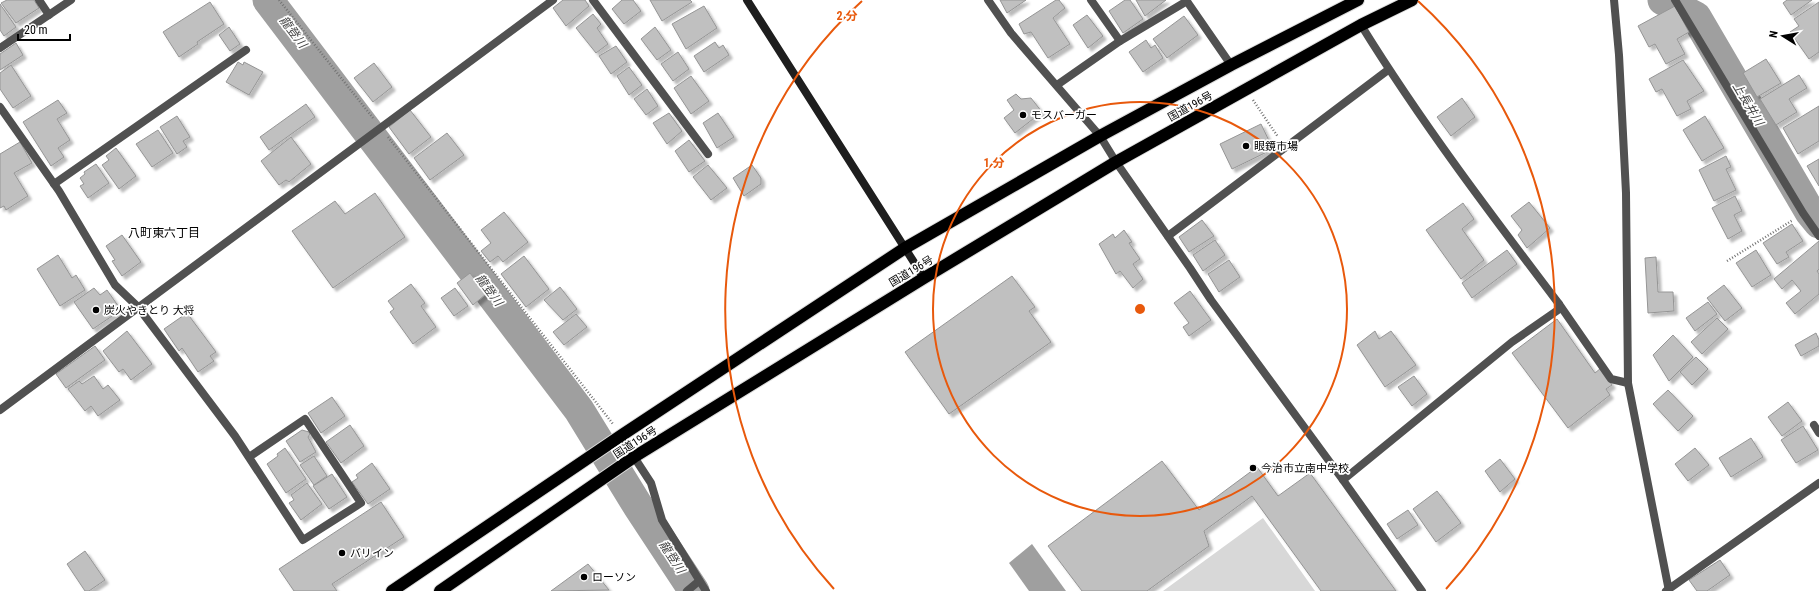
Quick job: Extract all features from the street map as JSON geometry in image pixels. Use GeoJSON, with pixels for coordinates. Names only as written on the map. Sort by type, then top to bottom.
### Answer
{"type":"FeatureCollection","features":[{"type":"Feature","properties":{"kind":"highway","name":"国道196号"},"geometry":{"type":"LineString","coordinates":[[392,591],[619,437],[905,248],[1100,136],[1340,4],[1358,0]]}},
{"type":"Feature","properties":{"kind":"highway","name":"国道196号"},"geometry":{"type":"LineString","coordinates":[[440,591],[631,459],[924,278],[1116,162],[1361,25],[1412,0]]}},
{"type":"Feature","properties":{"kind":"street"},"geometry":{"type":"LineString","coordinates":[[39,0],[49,15]]}},
{"type":"Feature","properties":{"kind":"street"},"geometry":{"type":"LineString","coordinates":[[0,48],[71,0]]}},
{"type":"Feature","properties":{"kind":"street"},"geometry":{"type":"LineString","coordinates":[[0,410],[553,0]]}},
{"type":"Feature","properties":{"kind":"street"},"geometry":{"type":"LineString","coordinates":[[592,0],[708,154]]}},
{"type":"Feature","properties":{"kind":"street"},"geometry":{"type":"LineString","coordinates":[[747,0],[924,278]]}},
{"type":"Feature","properties":{"kind":"street"},"geometry":{"type":"LineString","coordinates":[[988,0],[1011,33],[1100,136],[1116,162],[1211,300],[1343,480],[1422,591]]}},
{"type":"Feature","properties":{"kind":"street"},"geometry":{"type":"LineString","coordinates":[[1091,0],[1120,41]]}},
{"type":"Feature","properties":{"kind":"street"},"geometry":{"type":"LineString","coordinates":[[1057,85],[1120,41],[1187,0],[1231,65]]}},
{"type":"Feature","properties":{"kind":"street"},"geometry":{"type":"LineString","coordinates":[[1614,0],[1619,55],[1626,192],[1628,383],[1668,591],[1819,483]]}},
{"type":"Feature","properties":{"kind":"street"},"geometry":{"type":"LineString","coordinates":[[1675,0],[1803,214],[1819,236]]}},
{"type":"Feature","properties":{"kind":"street"},"geometry":{"type":"LineString","coordinates":[[1361,25],[1388,70],[1472,189],[1560,304],[1611,379],[1628,383]]}},
{"type":"Feature","properties":{"kind":"street"},"geometry":{"type":"LineString","coordinates":[[54,184],[246,50]]}},
{"type":"Feature","properties":{"kind":"street"},"geometry":{"type":"LineString","coordinates":[[1168,236],[1388,70]]}},
{"type":"Feature","properties":{"kind":"street"},"geometry":{"type":"LineString","coordinates":[[0,107],[54,184],[115,285],[138,307],[235,436],[303,540],[361,503],[305,419],[249,457]]}},
{"type":"Feature","properties":{"kind":"street"},"geometry":{"type":"LineString","coordinates":[[1343,480],[1512,342],[1558,310],[1560,304]]}},
{"type":"Feature","properties":{"kind":"street"},"geometry":{"type":"LineString","coordinates":[[1814,425],[1819,433]]}},
{"type":"Feature","properties":{"kind":"street"},"geometry":{"type":"LineString","coordinates":[[619,437],[631,459],[651,483],[662,520],[706,591]]}},
{"type":"Feature","properties":{"kind":"street"},"geometry":{"type":"LineString","coordinates":[[686,591],[699,581]]}},
{"type":"Feature","properties":{"kind":"path"},"geometry":{"type":"LineString","coordinates":[[279,0],[380,127],[619,437]]}},
{"type":"Feature","properties":{"kind":"path"},"geometry":{"type":"LineString","coordinates":[[1245,90],[1286,148]]}},
{"type":"Feature","properties":{"kind":"path"},"geometry":{"type":"LineString","coordinates":[[1727,261],[1803,214]]}},
{"type":"Feature","properties":{"kind":"shaded area"},"geometry":{"type":"Polygon","coordinates":[[[1263,518],[1315,591],[1163,591],[1263,518]]]}},
{"type":"Feature","properties":{"kind":"shaded area"},"geometry":{"type":"Polygon","coordinates":[[[1032,544],[1066,591],[1029,591],[1009,563],[1032,544]]]}},
{"type":"Feature","properties":{"kind":"building"},"geometry":{"type":"Polygon","coordinates":[[[7,0],[34,0],[39,8],[16,23],[1,3],[7,0]]]}},
{"type":"Feature","properties":{"kind":"building"},"geometry":{"type":"Polygon","coordinates":[[[563,0],[585,0],[589,6],[566,26],[553,8],[563,0]]]}},
{"type":"Feature","properties":{"kind":"building"},"geometry":{"type":"Polygon","coordinates":[[[622,0],[633,0],[641,11],[624,24],[612,9],[622,0]]]}},
{"type":"Feature","properties":{"kind":"building"},"geometry":{"type":"Polygon","coordinates":[[[650,0],[690,0],[692,2],[662,21],[650,0]]]}},
{"type":"Feature","properties":{"kind":"building"},"geometry":{"type":"Polygon","coordinates":[[[1000,0],[1026,0],[1007,13],[1000,0]]]}},
{"type":"Feature","properties":{"kind":"building"},"geometry":{"type":"Polygon","coordinates":[[[1056,0],[1059,0],[1065,8],[1053,18],[1070,44],[1048,58],[1031,32],[1024,34],[1019,24],[1056,0]]]}},
{"type":"Feature","properties":{"kind":"building"},"geometry":{"type":"Polygon","coordinates":[[[1125,0],[1130,0],[1143,19],[1123,33],[1109,11],[1125,0]]]}},
{"type":"Feature","properties":{"kind":"building"},"geometry":{"type":"Polygon","coordinates":[[[1136,0],[1166,0],[1145,16],[1136,0]]]}},
{"type":"Feature","properties":{"kind":"building"},"geometry":{"type":"Polygon","coordinates":[[[1787,0],[1812,0],[1791,15],[1783,3],[1787,0]]]}},
{"type":"Feature","properties":{"kind":"building"},"geometry":{"type":"Polygon","coordinates":[[[210,2],[224,24],[197,42],[198,44],[179,57],[163,32],[210,2]]]}},
{"type":"Feature","properties":{"kind":"building"},"geometry":{"type":"Polygon","coordinates":[[[1819,2],[1819,52],[1809,59],[1790,32],[1799,26],[1794,19],[1819,2]]]}},
{"type":"Feature","properties":{"kind":"building"},"geometry":{"type":"Polygon","coordinates":[[[0,4],[16,27],[4,36],[0,30],[0,4]]]}},
{"type":"Feature","properties":{"kind":"building"},"geometry":{"type":"Polygon","coordinates":[[[704,6],[717,28],[686,49],[672,24],[704,6]]]}},
{"type":"Feature","properties":{"kind":"building"},"geometry":{"type":"Polygon","coordinates":[[[1675,6],[1689,32],[1677,39],[1685,54],[1666,64],[1655,44],[1649,47],[1638,26],[1675,6]]]}},
{"type":"Feature","properties":{"kind":"building"},"geometry":{"type":"Polygon","coordinates":[[[593,14],[601,24],[597,28],[608,44],[596,53],[576,28],[593,14]]]}},
{"type":"Feature","properties":{"kind":"building"},"geometry":{"type":"Polygon","coordinates":[[[1087,15],[1103,36],[1088,48],[1073,25],[1087,15]]]}},
{"type":"Feature","properties":{"kind":"building"},"geometry":{"type":"Polygon","coordinates":[[[1184,16],[1198,35],[1167,58],[1153,39],[1184,16]]]}},
{"type":"Feature","properties":{"kind":"building"},"geometry":{"type":"Polygon","coordinates":[[[229,27],[240,44],[230,51],[219,35],[229,27]]]}},
{"type":"Feature","properties":{"kind":"building"},"geometry":{"type":"Polygon","coordinates":[[[655,27],[671,50],[657,60],[641,39],[655,27]]]}},
{"type":"Feature","properties":{"kind":"building"},"geometry":{"type":"Polygon","coordinates":[[[1146,40],[1151,48],[1155,45],[1163,58],[1143,72],[1129,52],[1146,40]]]}},
{"type":"Feature","properties":{"kind":"building"},"geometry":{"type":"Polygon","coordinates":[[[715,42],[719,48],[723,45],[729,55],[704,72],[694,56],[715,42]]]}},
{"type":"Feature","properties":{"kind":"building"},"geometry":{"type":"Polygon","coordinates":[[[16,43],[23,55],[0,70],[0,54],[16,43]]]}},
{"type":"Feature","properties":{"kind":"building"},"geometry":{"type":"Polygon","coordinates":[[[616,46],[627,62],[611,74],[599,56],[616,46]]]}},
{"type":"Feature","properties":{"kind":"building"},"geometry":{"type":"Polygon","coordinates":[[[678,52],[689,69],[673,81],[661,64],[678,52]]]}},
{"type":"Feature","properties":{"kind":"building"},"geometry":{"type":"Polygon","coordinates":[[[1766,59],[1781,83],[1757,97],[1743,73],[1766,59]]]}},
{"type":"Feature","properties":{"kind":"building"},"geometry":{"type":"Polygon","coordinates":[[[1683,60],[1704,91],[1687,101],[1691,109],[1677,116],[1662,89],[1656,92],[1649,79],[1683,60]]]}},
{"type":"Feature","properties":{"kind":"building"},"geometry":{"type":"Polygon","coordinates":[[[238,62],[243,65],[244,62],[263,72],[249,95],[226,82],[238,62]]]}},
{"type":"Feature","properties":{"kind":"building"},"geometry":{"type":"Polygon","coordinates":[[[374,63],[392,87],[373,102],[354,78],[374,63]]]}},
{"type":"Feature","properties":{"kind":"building"},"geometry":{"type":"Polygon","coordinates":[[[11,65],[31,96],[13,108],[0,89],[0,73],[11,65]]]}},
{"type":"Feature","properties":{"kind":"building"},"geometry":{"type":"Polygon","coordinates":[[[629,67],[642,85],[629,95],[617,76],[629,67]]]}},
{"type":"Feature","properties":{"kind":"building"},"geometry":{"type":"Polygon","coordinates":[[[1799,75],[1807,88],[1789,99],[1797,112],[1776,125],[1760,99],[1799,75]]]}},
{"type":"Feature","properties":{"kind":"building"},"geometry":{"type":"Polygon","coordinates":[[[691,76],[709,101],[691,114],[674,88],[691,76]]]}},
{"type":"Feature","properties":{"kind":"building"},"geometry":{"type":"Polygon","coordinates":[[[647,89],[658,106],[646,115],[634,99],[647,89]]]}},
{"type":"Feature","properties":{"kind":"building","name":"モスバーガー"},"geometry":{"type":"Polygon","coordinates":[[[1016,94],[1021,99],[1031,98],[1042,112],[1015,133],[1004,118],[1014,110],[1007,100],[1016,94]]]}},
{"type":"Feature","properties":{"kind":"building"},"geometry":{"type":"Polygon","coordinates":[[[1462,98],[1475,117],[1451,136],[1437,117],[1462,98]]]}},
{"type":"Feature","properties":{"kind":"building"},"geometry":{"type":"Polygon","coordinates":[[[58,100],[67,113],[57,119],[70,140],[58,148],[64,157],[51,166],[23,122],[58,100]]]}},
{"type":"Feature","properties":{"kind":"building"},"geometry":{"type":"Polygon","coordinates":[[[306,104],[315,117],[269,150],[260,137],[306,104]]]}},
{"type":"Feature","properties":{"kind":"building"},"geometry":{"type":"Polygon","coordinates":[[[1819,106],[1819,141],[1798,154],[1783,128],[1819,106]]]}},
{"type":"Feature","properties":{"kind":"building"},"geometry":{"type":"Polygon","coordinates":[[[410,110],[431,137],[409,154],[389,127],[410,110]]]}},
{"type":"Feature","properties":{"kind":"building"},"geometry":{"type":"Polygon","coordinates":[[[669,113],[682,131],[667,144],[653,123],[669,113]]]}},
{"type":"Feature","properties":{"kind":"building"},"geometry":{"type":"Polygon","coordinates":[[[718,113],[734,137],[717,148],[703,123],[718,113]]]}},
{"type":"Feature","properties":{"kind":"building"},"geometry":{"type":"Polygon","coordinates":[[[177,116],[190,137],[183,141],[187,147],[177,154],[160,127],[177,116]]]}},
{"type":"Feature","properties":{"kind":"building"},"geometry":{"type":"Polygon","coordinates":[[[1705,116],[1724,148],[1702,161],[1683,130],[1705,116]]]}},
{"type":"Feature","properties":{"kind":"building","name":"眼鏡市場"},"geometry":{"type":"Polygon","coordinates":[[[1261,124],[1273,149],[1232,169],[1220,144],[1261,124]]]}},
{"type":"Feature","properties":{"kind":"building"},"geometry":{"type":"Polygon","coordinates":[[[158,130],[173,153],[152,167],[136,144],[158,130]]]}},
{"type":"Feature","properties":{"kind":"building"},"geometry":{"type":"Polygon","coordinates":[[[447,133],[464,155],[430,180],[414,158],[447,133]]]}},
{"type":"Feature","properties":{"kind":"building"},"geometry":{"type":"Polygon","coordinates":[[[291,137],[311,164],[289,182],[286,180],[279,185],[261,161],[291,137]]]}},
{"type":"Feature","properties":{"kind":"building"},"geometry":{"type":"Polygon","coordinates":[[[689,140],[705,161],[689,172],[675,151],[689,140]]]}},
{"type":"Feature","properties":{"kind":"building"},"geometry":{"type":"Polygon","coordinates":[[[20,142],[32,163],[14,173],[28,196],[6,210],[4,206],[0,208],[0,154],[20,142]]]}},
{"type":"Feature","properties":{"kind":"building"},"geometry":{"type":"Polygon","coordinates":[[[116,148],[136,176],[119,189],[102,165],[109,160],[106,156],[116,148]]]}},
{"type":"Feature","properties":{"kind":"building"},"geometry":{"type":"Polygon","coordinates":[[[1726,156],[1731,167],[1726,169],[1736,190],[1714,201],[1699,170],[1726,156]]]}},
{"type":"Feature","properties":{"kind":"building"},"geometry":{"type":"Polygon","coordinates":[[[1819,159],[1819,186],[1807,166],[1819,159]]]}},
{"type":"Feature","properties":{"kind":"building"},"geometry":{"type":"Polygon","coordinates":[[[96,164],[109,183],[88,198],[80,186],[84,184],[80,178],[85,174],[84,172],[96,164]]]}},
{"type":"Feature","properties":{"kind":"building"},"geometry":{"type":"Polygon","coordinates":[[[708,165],[727,188],[711,200],[693,177],[708,165]]]}},
{"type":"Feature","properties":{"kind":"building"},"geometry":{"type":"Polygon","coordinates":[[[752,165],[761,178],[761,184],[744,196],[733,178],[752,165]]]}},
{"type":"Feature","properties":{"kind":"building"},"geometry":{"type":"Polygon","coordinates":[[[375,193],[405,237],[333,288],[292,231],[335,201],[345,214],[375,193]]]}},
{"type":"Feature","properties":{"kind":"building"},"geometry":{"type":"Polygon","coordinates":[[[1735,196],[1742,211],[1734,215],[1742,231],[1728,239],[1712,208],[1735,196]]]}},
{"type":"Feature","properties":{"kind":"building"},"geometry":{"type":"Polygon","coordinates":[[[1529,202],[1550,228],[1527,248],[1518,235],[1522,230],[1511,216],[1529,202]]]}},
{"type":"Feature","properties":{"kind":"building"},"geometry":{"type":"Polygon","coordinates":[[[1463,203],[1474,219],[1462,229],[1484,260],[1461,279],[1426,230],[1463,203]]]}},
{"type":"Feature","properties":{"kind":"building"},"geometry":{"type":"Polygon","coordinates":[[[504,212],[528,242],[503,262],[498,256],[490,262],[481,251],[491,243],[481,230],[504,212]]]}},
{"type":"Feature","properties":{"kind":"building"},"geometry":{"type":"Polygon","coordinates":[[[1202,220],[1214,236],[1189,252],[1179,237],[1202,220]]]}},
{"type":"Feature","properties":{"kind":"building"},"geometry":{"type":"Polygon","coordinates":[[[1792,224],[1803,241],[1786,252],[1789,257],[1777,264],[1763,243],[1792,224]]]}},
{"type":"Feature","properties":{"kind":"building"},"geometry":{"type":"Polygon","coordinates":[[[1124,230],[1132,242],[1129,243],[1140,259],[1133,264],[1143,279],[1133,288],[1120,271],[1116,274],[1099,244],[1113,234],[1115,238],[1124,230]]]}},
{"type":"Feature","properties":{"kind":"building"},"geometry":{"type":"Polygon","coordinates":[[[122,235],[141,262],[122,276],[112,261],[115,260],[106,246],[122,235]]]}},
{"type":"Feature","properties":{"kind":"building"},"geometry":{"type":"Polygon","coordinates":[[[1215,240],[1225,255],[1203,271],[1193,255],[1215,240]]]}},
{"type":"Feature","properties":{"kind":"building"},"geometry":{"type":"Polygon","coordinates":[[[1819,241],[1819,269],[1817,271],[1819,274],[1819,294],[1795,314],[1786,303],[1801,291],[1792,280],[1782,289],[1774,279],[1819,241]]]}},
{"type":"Feature","properties":{"kind":"building"},"geometry":{"type":"Polygon","coordinates":[[[1507,250],[1517,264],[1472,298],[1462,283],[1507,250]]]}},
{"type":"Feature","properties":{"kind":"building"},"geometry":{"type":"Polygon","coordinates":[[[1756,250],[1771,275],[1752,287],[1736,263],[1756,250]]]}},
{"type":"Feature","properties":{"kind":"building"},"geometry":{"type":"Polygon","coordinates":[[[58,255],[72,278],[76,275],[85,290],[60,306],[37,269],[58,255]]]}},
{"type":"Feature","properties":{"kind":"building"},"geometry":{"type":"Polygon","coordinates":[[[524,256],[549,289],[526,307],[501,274],[524,256]]]}},
{"type":"Feature","properties":{"kind":"building"},"geometry":{"type":"Polygon","coordinates":[[[1656,257],[1658,292],[1673,292],[1674,311],[1648,313],[1645,258],[1656,257]]]}},
{"type":"Feature","properties":{"kind":"building"},"geometry":{"type":"Polygon","coordinates":[[[1229,260],[1240,277],[1219,292],[1208,274],[1229,260]]]}},
{"type":"Feature","properties":{"kind":"building"},"geometry":{"type":"Polygon","coordinates":[[[470,273],[486,294],[473,305],[457,283],[470,273]]]}},
{"type":"Feature","properties":{"kind":"building"},"geometry":{"type":"Polygon","coordinates":[[[1012,276],[1035,307],[1029,311],[1051,342],[949,414],[905,352],[1012,276]]]}},
{"type":"Feature","properties":{"kind":"building"},"geometry":{"type":"Polygon","coordinates":[[[411,284],[425,303],[421,306],[436,327],[413,344],[390,312],[394,309],[388,301],[411,284]]]}},
{"type":"Feature","properties":{"kind":"building"},"geometry":{"type":"Polygon","coordinates":[[[1724,285],[1742,308],[1725,321],[1707,298],[1724,285]]]}},
{"type":"Feature","properties":{"kind":"building"},"geometry":{"type":"Polygon","coordinates":[[[560,287],[577,309],[563,320],[544,300],[560,287]]]}},
{"type":"Feature","properties":{"kind":"building"},"geometry":{"type":"Polygon","coordinates":[[[94,288],[100,295],[107,290],[121,310],[93,329],[74,302],[94,288]]]}},
{"type":"Feature","properties":{"kind":"building"},"geometry":{"type":"Polygon","coordinates":[[[455,288],[468,306],[454,316],[441,298],[455,288]]]}},
{"type":"Feature","properties":{"kind":"building"},"geometry":{"type":"Polygon","coordinates":[[[1190,291],[1211,320],[1189,336],[1183,327],[1189,323],[1174,303],[1190,291]]]}},
{"type":"Feature","properties":{"kind":"building"},"geometry":{"type":"Polygon","coordinates":[[[1708,302],[1717,314],[1695,331],[1686,318],[1708,302]]]}},
{"type":"Feature","properties":{"kind":"building"},"geometry":{"type":"Polygon","coordinates":[[[187,313],[216,352],[210,356],[214,361],[198,372],[182,348],[179,351],[164,329],[187,313]]]}},
{"type":"Feature","properties":{"kind":"building"},"geometry":{"type":"Polygon","coordinates":[[[576,314],[587,327],[564,345],[553,332],[576,314]]]}},
{"type":"Feature","properties":{"kind":"building"},"geometry":{"type":"Polygon","coordinates":[[[1717,318],[1728,329],[1702,354],[1691,342],[1717,318]]]}},
{"type":"Feature","properties":{"kind":"building"},"geometry":{"type":"Polygon","coordinates":[[[1557,319],[1595,373],[1601,368],[1612,385],[1606,389],[1610,395],[1568,428],[1512,353],[1557,319]]]}},
{"type":"Feature","properties":{"kind":"building"},"geometry":{"type":"Polygon","coordinates":[[[127,331],[152,364],[131,380],[123,369],[119,372],[103,351],[127,331]]]}},
{"type":"Feature","properties":{"kind":"building"},"geometry":{"type":"Polygon","coordinates":[[[1375,331],[1379,339],[1391,331],[1416,365],[1385,387],[1357,345],[1375,331]]]}},
{"type":"Feature","properties":{"kind":"building"},"geometry":{"type":"Polygon","coordinates":[[[1816,333],[1819,340],[1819,346],[1801,356],[1795,345],[1816,333]]]}},
{"type":"Feature","properties":{"kind":"building"},"geometry":{"type":"Polygon","coordinates":[[[1673,335],[1693,357],[1669,381],[1653,355],[1673,335]]]}},
{"type":"Feature","properties":{"kind":"building"},"geometry":{"type":"Polygon","coordinates":[[[95,346],[105,360],[66,388],[56,374],[95,346]]]}},
{"type":"Feature","properties":{"kind":"building"},"geometry":{"type":"Polygon","coordinates":[[[1696,357],[1708,369],[1692,385],[1680,372],[1696,357]]]}},
{"type":"Feature","properties":{"kind":"building"},"geometry":{"type":"Polygon","coordinates":[[[94,376],[103,389],[108,385],[120,400],[98,416],[91,406],[85,411],[68,389],[79,381],[82,384],[94,376]]]}},
{"type":"Feature","properties":{"kind":"building"},"geometry":{"type":"Polygon","coordinates":[[[1414,376],[1427,394],[1412,406],[1398,387],[1414,376]]]}},
{"type":"Feature","properties":{"kind":"building"},"geometry":{"type":"Polygon","coordinates":[[[1668,390],[1693,416],[1678,431],[1653,404],[1668,390]]]}},
{"type":"Feature","properties":{"kind":"building"},"geometry":{"type":"Polygon","coordinates":[[[332,397],[345,416],[321,433],[308,413],[332,397]]]}},
{"type":"Feature","properties":{"kind":"building"},"geometry":{"type":"Polygon","coordinates":[[[1788,402],[1802,421],[1782,436],[1768,417],[1788,402]]]}},
{"type":"Feature","properties":{"kind":"building"},"geometry":{"type":"Polygon","coordinates":[[[350,425],[364,446],[341,463],[326,442],[350,425]]]}},
{"type":"Feature","properties":{"kind":"building"},"geometry":{"type":"Polygon","coordinates":[[[1803,426],[1818,450],[1796,463],[1781,440],[1803,426]]]}},
{"type":"Feature","properties":{"kind":"building"},"geometry":{"type":"Polygon","coordinates":[[[302,430],[309,432],[310,434],[308,437],[316,452],[300,462],[286,441],[302,430]]]}},
{"type":"Feature","properties":{"kind":"building"},"geometry":{"type":"Polygon","coordinates":[[[1751,438],[1763,457],[1731,477],[1719,458],[1751,438]]]}},
{"type":"Feature","properties":{"kind":"building"},"geometry":{"type":"Polygon","coordinates":[[[285,448],[306,479],[286,493],[267,464],[278,456],[277,454],[285,448]]]}},
{"type":"Feature","properties":{"kind":"building"},"geometry":{"type":"Polygon","coordinates":[[[1695,448],[1709,465],[1688,481],[1675,464],[1695,448]]]}},
{"type":"Feature","properties":{"kind":"building"},"geometry":{"type":"Polygon","coordinates":[[[314,456],[327,476],[314,485],[300,465],[314,456]]]}},
{"type":"Feature","properties":{"kind":"building"},"geometry":{"type":"Polygon","coordinates":[[[1500,459],[1515,479],[1500,492],[1485,471],[1500,459]]]}},
{"type":"Feature","properties":{"kind":"building"},"geometry":{"type":"Polygon","coordinates":[[[1162,461],[1199,510],[1257,467],[1278,496],[1310,473],[1396,591],[1321,591],[1252,496],[1204,531],[1209,546],[1147,591],[1082,591],[1048,546],[1162,461]]]}},
{"type":"Feature","properties":{"kind":"building"},"geometry":{"type":"Polygon","coordinates":[[[372,463],[390,489],[368,504],[352,482],[358,478],[356,475],[372,463]]]}},
{"type":"Feature","properties":{"kind":"building"},"geometry":{"type":"Polygon","coordinates":[[[332,474],[347,497],[329,509],[313,486],[332,474]]]}},
{"type":"Feature","properties":{"kind":"building"},"geometry":{"type":"Polygon","coordinates":[[[307,483],[322,504],[301,520],[289,503],[294,500],[291,495],[307,483]]]}},
{"type":"Feature","properties":{"kind":"building"},"geometry":{"type":"Polygon","coordinates":[[[1437,491],[1461,523],[1436,542],[1413,509],[1437,491]]]}},
{"type":"Feature","properties":{"kind":"building","name":"バリイン"},"geometry":{"type":"Polygon","coordinates":[[[381,502],[404,537],[332,584],[337,591],[294,591],[279,569],[381,502]]]}},
{"type":"Feature","properties":{"kind":"building"},"geometry":{"type":"Polygon","coordinates":[[[1408,510],[1418,525],[1397,539],[1387,524],[1408,510]]]}},
{"type":"Feature","properties":{"kind":"building"},"geometry":{"type":"Polygon","coordinates":[[[85,551],[105,580],[89,591],[85,591],[67,564],[85,551]]]}},
{"type":"Feature","properties":{"kind":"building"},"geometry":{"type":"Polygon","coordinates":[[[1720,560],[1730,575],[1707,591],[1697,591],[1689,580],[1720,560]]]}},
{"type":"Feature","properties":{"kind":"building","name":"ローソン"},"geometry":{"type":"Polygon","coordinates":[[[588,564],[609,590],[551,591],[588,564]]]}},
{"type":"Feature","properties":{"kind":"waterway","name":"龍登川"},"geometry":{"type":"LineString","coordinates":[[268,0],[579,410],[638,506],[694,591]]}},
{"type":"Feature","properties":{"kind":"waterway","name":"上長井川"},"geometry":{"type":"LineString","coordinates":[[1663,0],[1696,17],[1810,212],[1819,223]]}},
{"type":"Feature","properties":{"kind":"place","name":"モスバーガー"},"geometry":{"type":"Point","coordinates":[1023,115]}},
{"type":"Feature","properties":{"kind":"place","name":"眼鏡市場"},"geometry":{"type":"Point","coordinates":[1246,146]}},
{"type":"Feature","properties":{"kind":"place","name":"炭火やきとり 大将"},"geometry":{"type":"Point","coordinates":[96,310]}},
{"type":"Feature","properties":{"kind":"place","name":"今治市立南中学校"},"geometry":{"type":"Point","coordinates":[1253,468]}},
{"type":"Feature","properties":{"kind":"place","name":"バリイン"},"geometry":{"type":"Point","coordinates":[342,553]}},
{"type":"Feature","properties":{"kind":"place","name":"ローソン"},"geometry":{"type":"Point","coordinates":[584,577]}},
{"type":"Feature","properties":{"kind":"district","name":"八町東六丁目"},"geometry":{"type":"Point","coordinates":[164,233]}}]}
